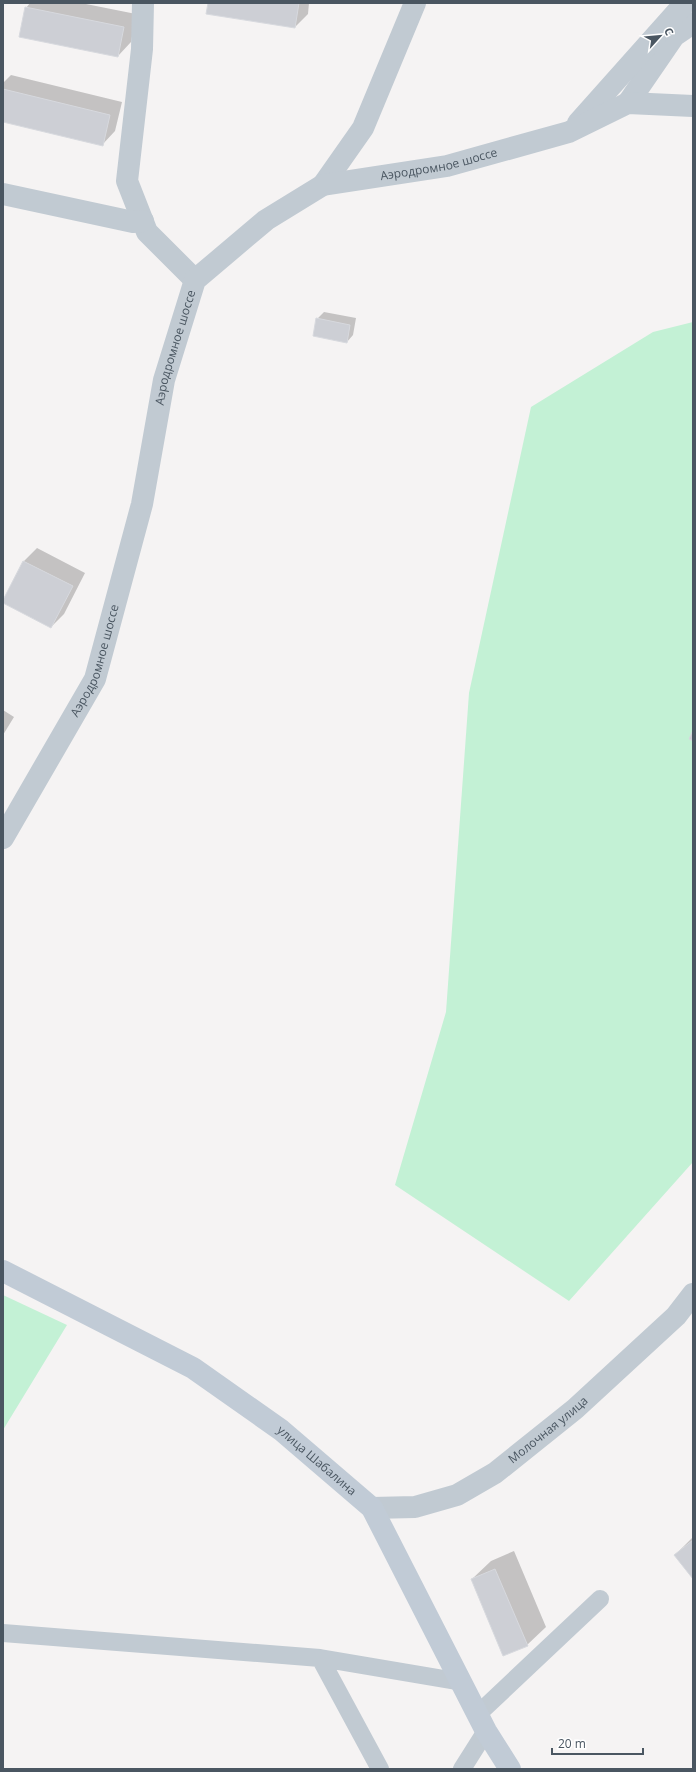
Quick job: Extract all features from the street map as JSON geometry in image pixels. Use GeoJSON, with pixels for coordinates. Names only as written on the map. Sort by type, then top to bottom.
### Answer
{"type":"FeatureCollection","features":[{"type":"Feature","properties":{"kind":"main road","name":"улица Шабалина"},"geometry":{"type":"LineString","coordinates":[[3,1271],[193,1368],[281,1430],[372,1508],[482,1722],[510,1769]]}},
{"type":"Feature","properties":{"kind":"street"},"geometry":{"type":"LineString","coordinates":[[143,3],[142,49],[127,181],[147,232],[195,280]]}},
{"type":"Feature","properties":{"kind":"street"},"geometry":{"type":"LineString","coordinates":[[323,185],[363,128],[415,3]]}},
{"type":"Feature","properties":{"kind":"street"},"geometry":{"type":"LineString","coordinates":[[569,132],[685,3]]}},
{"type":"Feature","properties":{"kind":"street","name":"Аэродромное шоссе"},"geometry":{"type":"LineString","coordinates":[[628,103],[674,36],[693,23]]}},
{"type":"Feature","properties":{"kind":"street","name":"Аэродромное шоссе"},"geometry":{"type":"LineString","coordinates":[[3,838],[95,679],[142,504],[164,380],[195,280],[266,220],[323,185],[447,166],[569,132],[628,103],[693,106]]}},
{"type":"Feature","properties":{"kind":"street"},"geometry":{"type":"LineString","coordinates":[[3,194],[133,222],[143,221]]}},
{"type":"Feature","properties":{"kind":"street","name":"Молочная улица"},"geometry":{"type":"LineString","coordinates":[[372,1508],[415,1507],[457,1495],[495,1473],[575,1409],[676,1316],[693,1294]]}},
{"type":"Feature","properties":{"kind":"lane"},"geometry":{"type":"LineString","coordinates":[[462,1769],[482,1722],[600,1599]]}},
{"type":"Feature","properties":{"kind":"lane"},"geometry":{"type":"LineString","coordinates":[[3,1634],[320,1658],[462,1682]]}},
{"type":"Feature","properties":{"kind":"lane"},"geometry":{"type":"LineString","coordinates":[[320,1658],[380,1769]]}},
{"type":"Feature","properties":{"kind":"green space"},"geometry":{"type":"Polygon","coordinates":[[[693,322],[693,1162],[569,1301],[395,1185],[446,1012],[469,693],[531,407],[653,332],[693,322]]]}},
{"type":"Feature","properties":{"kind":"green space"},"geometry":{"type":"Polygon","coordinates":[[[3,1295],[67,1325],[3,1430],[3,1295]]]}},
{"type":"Feature","properties":{"kind":"building"},"geometry":{"type":"Polygon","coordinates":[[[208,3],[299,3],[295,28],[206,14],[208,3]]]}},
{"type":"Feature","properties":{"kind":"building"},"geometry":{"type":"Polygon","coordinates":[[[25,7],[124,27],[118,57],[19,37],[25,7]]]}},
{"type":"Feature","properties":{"kind":"building"},"geometry":{"type":"Polygon","coordinates":[[[3,89],[110,115],[103,146],[3,122],[3,89]]]}},
{"type":"Feature","properties":{"kind":"building"},"geometry":{"type":"Polygon","coordinates":[[[316,318],[350,325],[347,343],[313,336],[316,318]]]}},
{"type":"Feature","properties":{"kind":"building"},"geometry":{"type":"Polygon","coordinates":[[[23,561],[73,586],[51,628],[3,603],[3,600],[23,561]]]}},
{"type":"Feature","properties":{"kind":"building"},"geometry":{"type":"Polygon","coordinates":[[[693,730],[693,741],[689,739],[693,730]]]}},
{"type":"Feature","properties":{"kind":"building"},"geometry":{"type":"Polygon","coordinates":[[[693,1540],[693,1579],[674,1555],[693,1540]]]}},
{"type":"Feature","properties":{"kind":"building"},"geometry":{"type":"Polygon","coordinates":[[[495,1569],[528,1646],[503,1656],[471,1579],[495,1569]]]}}]}
